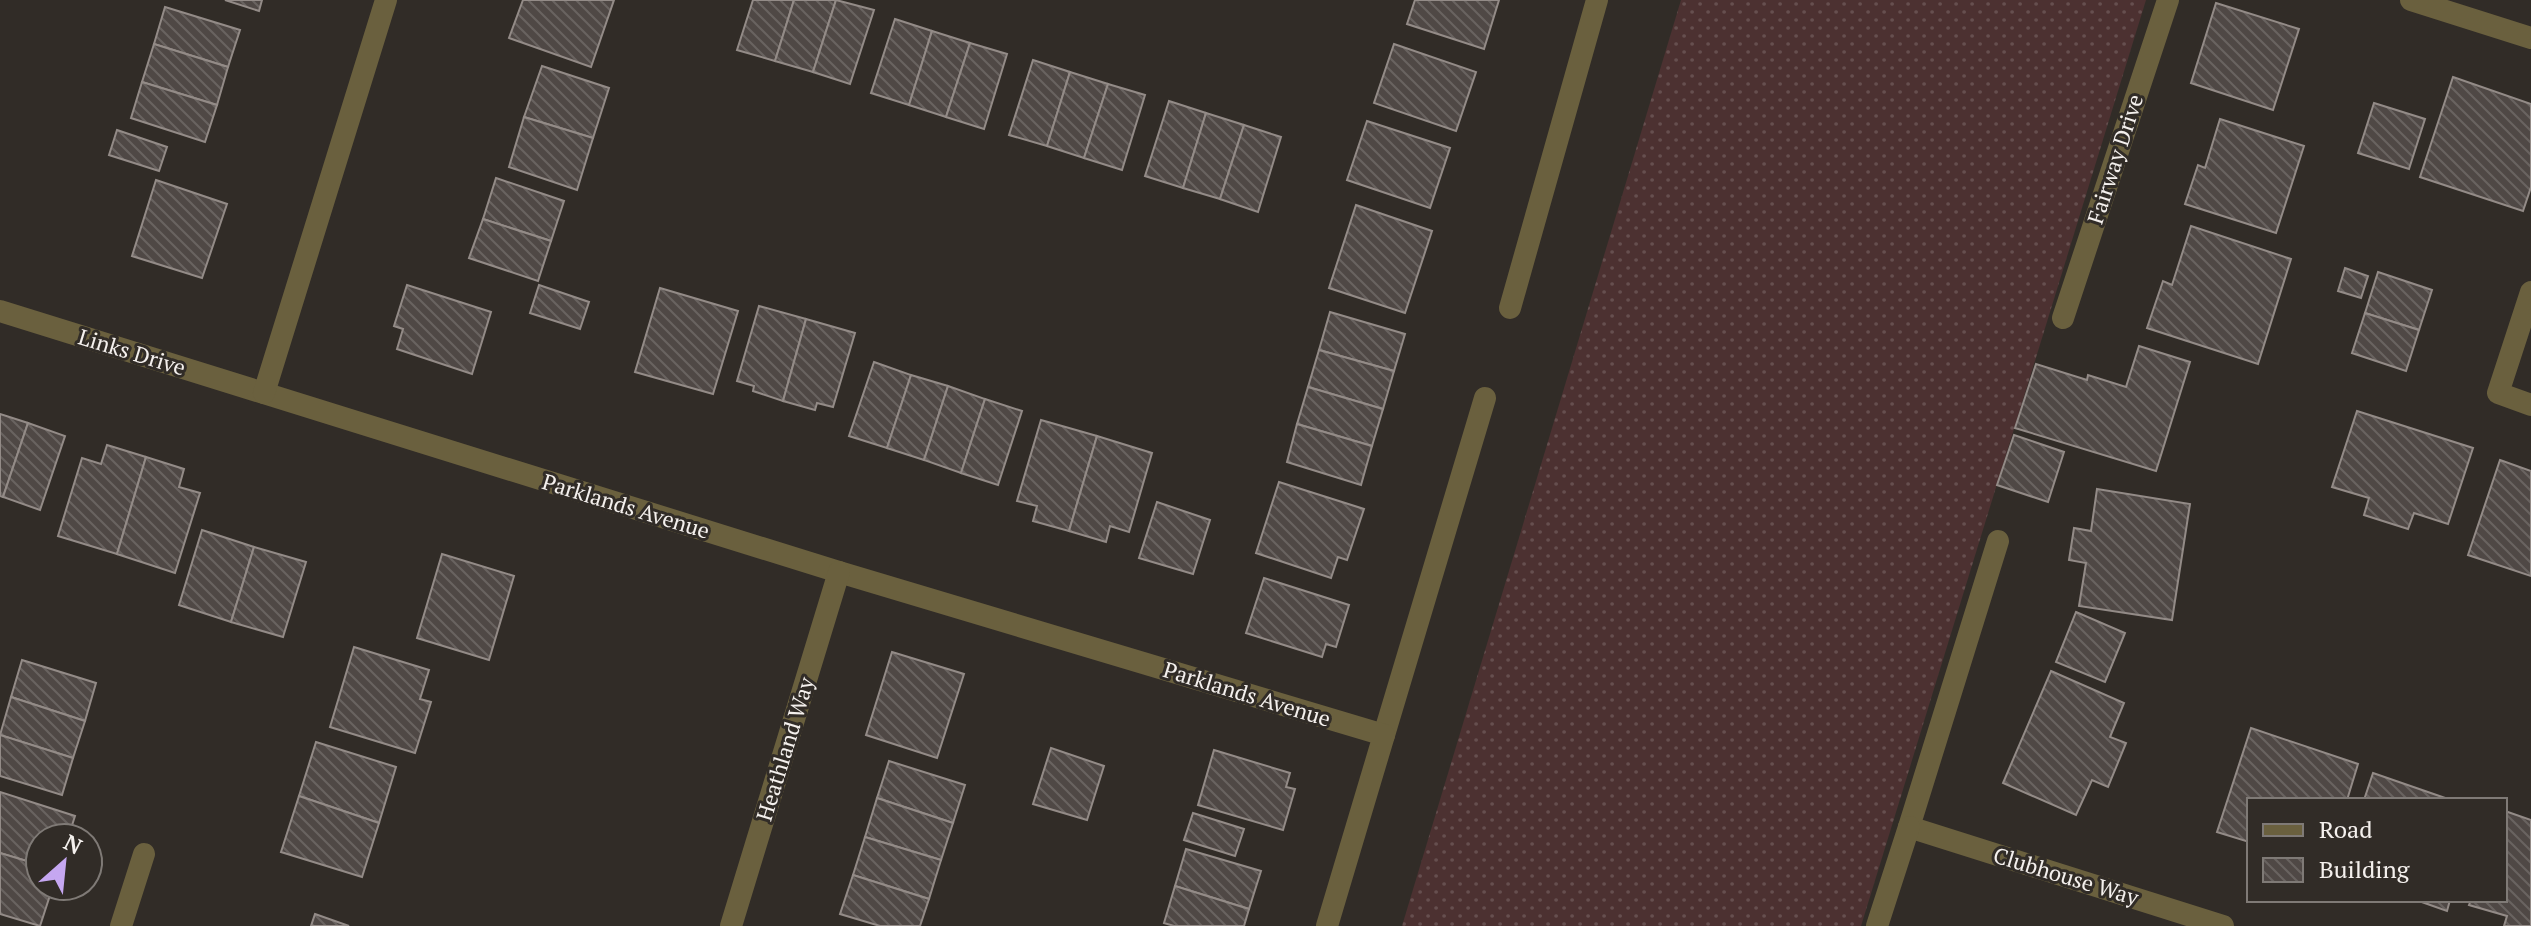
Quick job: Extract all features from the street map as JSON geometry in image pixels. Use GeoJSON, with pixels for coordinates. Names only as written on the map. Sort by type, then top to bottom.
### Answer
{"type":"FeatureCollection","features":[{"type":"Feature","properties":{"kind":"street"},"geometry":{"type":"LineString","coordinates":[[264,393],[386,0]]}},
{"type":"Feature","properties":{"kind":"street"},"geometry":{"type":"LineString","coordinates":[[1510,308],[1597,0]]}},
{"type":"Feature","properties":{"kind":"street","name":"Fairway Drive"},"geometry":{"type":"LineString","coordinates":[[2063,318],[2168,0]]}},
{"type":"Feature","properties":{"kind":"street"},"geometry":{"type":"LineString","coordinates":[[2411,0],[2531,38]]}},
{"type":"Feature","properties":{"kind":"street"},"geometry":{"type":"LineString","coordinates":[[2531,292],[2498,393],[2531,405]]}},
{"type":"Feature","properties":{"kind":"street","name":"Links Drive"},"geometry":{"type":"LineString","coordinates":[[0,311],[264,393]]}},
{"type":"Feature","properties":{"kind":"street","name":"Parklands Avenue"},"geometry":{"type":"LineString","coordinates":[[264,393],[839,572],[1384,735]]}},
{"type":"Feature","properties":{"kind":"street"},"geometry":{"type":"LineString","coordinates":[[1327,926],[1485,398]]}},
{"type":"Feature","properties":{"kind":"street"},"geometry":{"type":"LineString","coordinates":[[1877,926],[1998,541]]}},
{"type":"Feature","properties":{"kind":"street","name":"Heathland Way"},"geometry":{"type":"LineString","coordinates":[[731,926],[839,572]]}},
{"type":"Feature","properties":{"kind":"street","name":"Clubhouse Way"},"geometry":{"type":"LineString","coordinates":[[1909,827],[2223,926]]}},
{"type":"Feature","properties":{"kind":"street"},"geometry":{"type":"LineString","coordinates":[[121,926],[144,854]]}},
{"type":"Feature","properties":{"kind":"shaded area"},"geometry":{"type":"Polygon","coordinates":[[[1681,0],[2146,0],[1861,926],[1402,926],[1681,0]]]}},
{"type":"Feature","properties":{"kind":"building"},"geometry":{"type":"Polygon","coordinates":[[[225,0],[262,0],[259,11],[225,0]]]}},
{"type":"Feature","properties":{"kind":"building"},"geometry":{"type":"Polygon","coordinates":[[[523,0],[614,0],[591,67],[509,38],[523,0]]]}},
{"type":"Feature","properties":{"kind":"building"},"geometry":{"type":"Polygon","coordinates":[[[753,0],[794,0],[775,61],[737,50],[753,0]]]}},
{"type":"Feature","properties":{"kind":"building"},"geometry":{"type":"Polygon","coordinates":[[[794,0],[836,0],[813,72],[775,61],[794,0]]]}},
{"type":"Feature","properties":{"kind":"building"},"geometry":{"type":"Polygon","coordinates":[[[836,0],[874,10],[850,84],[813,72],[836,0]]]}},
{"type":"Feature","properties":{"kind":"building"},"geometry":{"type":"Polygon","coordinates":[[[1415,0],[1499,0],[1484,49],[1407,24],[1415,0]]]}},
{"type":"Feature","properties":{"kind":"building"},"geometry":{"type":"Polygon","coordinates":[[[2216,3],[2299,29],[2273,110],[2191,83],[2216,3]]]}},
{"type":"Feature","properties":{"kind":"building"},"geometry":{"type":"Polygon","coordinates":[[[165,7],[240,30],[228,67],[154,44],[165,7]]]}},
{"type":"Feature","properties":{"kind":"building"},"geometry":{"type":"Polygon","coordinates":[[[895,19],[932,31],[909,105],[871,93],[895,19]]]}},
{"type":"Feature","properties":{"kind":"building"},"geometry":{"type":"Polygon","coordinates":[[[932,31],[970,43],[946,117],[909,105],[932,31]]]}},
{"type":"Feature","properties":{"kind":"building"},"geometry":{"type":"Polygon","coordinates":[[[970,43],[1007,54],[984,129],[946,117],[970,43]]]}},
{"type":"Feature","properties":{"kind":"building"},"geometry":{"type":"Polygon","coordinates":[[[154,44],[228,67],[217,105],[142,82],[154,44]]]}},
{"type":"Feature","properties":{"kind":"building"},"geometry":{"type":"Polygon","coordinates":[[[1394,44],[1476,72],[1456,131],[1374,103],[1394,44]]]}},
{"type":"Feature","properties":{"kind":"building"},"geometry":{"type":"Polygon","coordinates":[[[1033,60],[1070,72],[1047,146],[1009,135],[1033,60]]]}},
{"type":"Feature","properties":{"kind":"building"},"geometry":{"type":"Polygon","coordinates":[[[542,66],[609,88],[593,138],[524,117],[542,66]]]}},
{"type":"Feature","properties":{"kind":"building"},"geometry":{"type":"Polygon","coordinates":[[[1070,72],[1108,84],[1084,158],[1047,146],[1070,72]]]}},
{"type":"Feature","properties":{"kind":"building"},"geometry":{"type":"Polygon","coordinates":[[[2453,77],[2531,104],[2531,187],[2523,211],[2420,177],[2453,77]]]}},
{"type":"Feature","properties":{"kind":"building"},"geometry":{"type":"Polygon","coordinates":[[[142,82],[217,105],[205,142],[131,118],[142,82]]]}},
{"type":"Feature","properties":{"kind":"building"},"geometry":{"type":"Polygon","coordinates":[[[1108,84],[1145,95],[1122,170],[1084,158],[1108,84]]]}},
{"type":"Feature","properties":{"kind":"building"},"geometry":{"type":"Polygon","coordinates":[[[1169,101],[1206,113],[1183,188],[1145,176],[1169,101]]]}},
{"type":"Feature","properties":{"kind":"building"},"geometry":{"type":"Polygon","coordinates":[[[2374,103],[2425,119],[2409,169],[2358,153],[2374,103]]]}},
{"type":"Feature","properties":{"kind":"building"},"geometry":{"type":"Polygon","coordinates":[[[1206,113],[1244,125],[1220,199],[1183,188],[1206,113]]]}},
{"type":"Feature","properties":{"kind":"building"},"geometry":{"type":"Polygon","coordinates":[[[524,117],[593,138],[577,190],[509,167],[524,117]]]}},
{"type":"Feature","properties":{"kind":"building"},"geometry":{"type":"Polygon","coordinates":[[[2220,119],[2304,146],[2276,233],[2185,204],[2198,165],[2205,168],[2220,119]]]}},
{"type":"Feature","properties":{"kind":"building"},"geometry":{"type":"Polygon","coordinates":[[[1367,121],[1450,148],[1430,208],[1347,180],[1367,121]]]}},
{"type":"Feature","properties":{"kind":"building"},"geometry":{"type":"Polygon","coordinates":[[[1244,125],[1281,137],[1258,212],[1220,199],[1244,125]]]}},
{"type":"Feature","properties":{"kind":"building"},"geometry":{"type":"Polygon","coordinates":[[[117,130],[167,147],[159,171],[109,155],[117,130]]]}},
{"type":"Feature","properties":{"kind":"building"},"geometry":{"type":"Polygon","coordinates":[[[496,178],[564,201],[551,241],[483,219],[496,178]]]}},
{"type":"Feature","properties":{"kind":"building"},"geometry":{"type":"Polygon","coordinates":[[[156,180],[227,204],[202,278],[132,256],[156,180]]]}},
{"type":"Feature","properties":{"kind":"building"},"geometry":{"type":"Polygon","coordinates":[[[1356,205],[1432,231],[1405,313],[1329,288],[1356,205]]]}},
{"type":"Feature","properties":{"kind":"building"},"geometry":{"type":"Polygon","coordinates":[[[483,219],[551,241],[538,281],[469,258],[483,219]]]}},
{"type":"Feature","properties":{"kind":"building"},"geometry":{"type":"Polygon","coordinates":[[[2191,226],[2291,259],[2258,364],[2147,328],[2163,281],[2172,285],[2191,226]]]}},
{"type":"Feature","properties":{"kind":"building"},"geometry":{"type":"Polygon","coordinates":[[[2345,268],[2368,276],[2361,298],[2338,291],[2345,268]]]}},
{"type":"Feature","properties":{"kind":"building"},"geometry":{"type":"Polygon","coordinates":[[[2378,272],[2432,290],[2419,330],[2365,313],[2378,272]]]}},
{"type":"Feature","properties":{"kind":"building"},"geometry":{"type":"Polygon","coordinates":[[[407,285],[491,312],[472,374],[397,349],[403,329],[394,326],[407,285]]]}},
{"type":"Feature","properties":{"kind":"building"},"geometry":{"type":"Polygon","coordinates":[[[539,285],[589,302],[580,329],[530,313],[539,285]]]}},
{"type":"Feature","properties":{"kind":"building"},"geometry":{"type":"Polygon","coordinates":[[[660,288],[738,311],[713,394],[635,372],[660,288]]]}},
{"type":"Feature","properties":{"kind":"building"},"geometry":{"type":"Polygon","coordinates":[[[759,306],[806,319],[783,401],[753,391],[754,386],[737,381],[759,306]]]}},
{"type":"Feature","properties":{"kind":"building"},"geometry":{"type":"Polygon","coordinates":[[[1330,312],[1405,334],[1394,371],[1319,350],[1330,312]]]}},
{"type":"Feature","properties":{"kind":"building"},"geometry":{"type":"Polygon","coordinates":[[[2365,313],[2419,330],[2406,371],[2352,353],[2365,313]]]}},
{"type":"Feature","properties":{"kind":"building"},"geometry":{"type":"Polygon","coordinates":[[[806,319],[855,333],[833,407],[817,403],[815,410],[783,401],[806,319]]]}},
{"type":"Feature","properties":{"kind":"building"},"geometry":{"type":"Polygon","coordinates":[[[2139,346],[2190,362],[2156,471],[2015,428],[2036,364],[2087,380],[2088,375],[2126,387],[2139,346]]]}},
{"type":"Feature","properties":{"kind":"building"},"geometry":{"type":"Polygon","coordinates":[[[1319,350],[1394,371],[1383,409],[1308,387],[1319,350]]]}},
{"type":"Feature","properties":{"kind":"building"},"geometry":{"type":"Polygon","coordinates":[[[874,362],[911,375],[887,448],[849,436],[874,362]]]}},
{"type":"Feature","properties":{"kind":"building"},"geometry":{"type":"Polygon","coordinates":[[[911,375],[948,386],[924,460],[887,448],[911,375]]]}},
{"type":"Feature","properties":{"kind":"building"},"geometry":{"type":"Polygon","coordinates":[[[948,386],[985,399],[961,473],[924,460],[948,386]]]}},
{"type":"Feature","properties":{"kind":"building"},"geometry":{"type":"Polygon","coordinates":[[[1308,387],[1383,409],[1372,446],[1297,424],[1308,387]]]}},
{"type":"Feature","properties":{"kind":"building"},"geometry":{"type":"Polygon","coordinates":[[[985,399],[1022,411],[998,485],[961,473],[985,399]]]}},
{"type":"Feature","properties":{"kind":"building"},"geometry":{"type":"Polygon","coordinates":[[[2357,411],[2473,448],[2448,524],[2414,513],[2408,529],[2364,515],[2369,498],[2332,487],[2357,411]]]}},
{"type":"Feature","properties":{"kind":"building"},"geometry":{"type":"Polygon","coordinates":[[[0,414],[28,423],[3,497],[0,496],[0,414]]]}},
{"type":"Feature","properties":{"kind":"building"},"geometry":{"type":"Polygon","coordinates":[[[1041,420],[1097,436],[1069,531],[1033,521],[1037,506],[1017,501],[1041,420]]]}},
{"type":"Feature","properties":{"kind":"building"},"geometry":{"type":"Polygon","coordinates":[[[28,423],[65,436],[40,510],[3,497],[28,423]]]}},
{"type":"Feature","properties":{"kind":"building"},"geometry":{"type":"Polygon","coordinates":[[[1297,424],[1372,446],[1361,485],[1287,462],[1297,424]]]}},
{"type":"Feature","properties":{"kind":"building"},"geometry":{"type":"Polygon","coordinates":[[[2014,435],[2064,452],[2048,502],[1997,485],[2014,435]]]}},
{"type":"Feature","properties":{"kind":"building"},"geometry":{"type":"Polygon","coordinates":[[[1097,436],[1152,453],[1129,532],[1110,526],[1106,542],[1069,531],[1097,436]]]}},
{"type":"Feature","properties":{"kind":"building"},"geometry":{"type":"Polygon","coordinates":[[[107,445],[146,457],[117,554],[58,536],[82,458],[101,464],[107,445]]]}},
{"type":"Feature","properties":{"kind":"building"},"geometry":{"type":"Polygon","coordinates":[[[146,457],[184,469],[179,487],[200,493],[175,573],[117,554],[146,457]]]}},
{"type":"Feature","properties":{"kind":"building"},"geometry":{"type":"Polygon","coordinates":[[[2500,460],[2531,471],[2531,576],[2468,555],[2500,460]]]}},
{"type":"Feature","properties":{"kind":"building"},"geometry":{"type":"Polygon","coordinates":[[[1279,482],[1364,509],[1347,560],[1338,557],[1331,578],[1256,553],[1279,482]]]}},
{"type":"Feature","properties":{"kind":"building"},"geometry":{"type":"Polygon","coordinates":[[[2097,489],[2190,504],[2172,620],[2079,606],[2086,563],[2069,560],[2074,528],[2091,531],[2097,489]]]}},
{"type":"Feature","properties":{"kind":"building"},"geometry":{"type":"Polygon","coordinates":[[[1157,502],[1210,520],[1193,574],[1139,558],[1157,502]]]}},
{"type":"Feature","properties":{"kind":"building"},"geometry":{"type":"Polygon","coordinates":[[[202,530],[254,547],[231,622],[179,605],[202,530]]]}},
{"type":"Feature","properties":{"kind":"building"},"geometry":{"type":"Polygon","coordinates":[[[254,547],[306,562],[283,637],[231,622],[254,547]]]}},
{"type":"Feature","properties":{"kind":"building"},"geometry":{"type":"Polygon","coordinates":[[[442,554],[514,576],[489,660],[417,638],[442,554]]]}},
{"type":"Feature","properties":{"kind":"building"},"geometry":{"type":"Polygon","coordinates":[[[1264,578],[1349,605],[1336,647],[1326,644],[1322,657],[1246,633],[1264,578]]]}},
{"type":"Feature","properties":{"kind":"building"},"geometry":{"type":"Polygon","coordinates":[[[2076,612],[2125,633],[2105,682],[2056,662],[2076,612]]]}},
{"type":"Feature","properties":{"kind":"building"},"geometry":{"type":"Polygon","coordinates":[[[354,647],[429,670],[420,699],[431,702],[415,753],[330,727],[354,647]]]}},
{"type":"Feature","properties":{"kind":"building"},"geometry":{"type":"Polygon","coordinates":[[[892,652],[964,674],[937,758],[866,735],[892,652]]]}},
{"type":"Feature","properties":{"kind":"building"},"geometry":{"type":"Polygon","coordinates":[[[22,660],[96,683],[85,721],[11,697],[22,660]]]}},
{"type":"Feature","properties":{"kind":"building"},"geometry":{"type":"Polygon","coordinates":[[[2051,671],[2124,703],[2110,737],[2126,743],[2108,787],[2092,780],[2076,815],[2003,783],[2051,671]]]}},
{"type":"Feature","properties":{"kind":"building"},"geometry":{"type":"Polygon","coordinates":[[[11,697],[85,721],[73,758],[0,735],[11,697]]]}},
{"type":"Feature","properties":{"kind":"building"},"geometry":{"type":"Polygon","coordinates":[[[2251,728],[2358,764],[2348,798],[2247,798],[2247,841],[2217,832],[2251,728]]]}},
{"type":"Feature","properties":{"kind":"building"},"geometry":{"type":"Polygon","coordinates":[[[0,735],[73,758],[62,795],[0,776],[0,735]]]}},
{"type":"Feature","properties":{"kind":"building"},"geometry":{"type":"Polygon","coordinates":[[[316,742],[396,767],[379,823],[299,796],[316,742]]]}},
{"type":"Feature","properties":{"kind":"building"},"geometry":{"type":"Polygon","coordinates":[[[1051,748],[1104,766],[1087,820],[1033,804],[1051,748]]]}},
{"type":"Feature","properties":{"kind":"building"},"geometry":{"type":"Polygon","coordinates":[[[1214,750],[1290,773],[1286,787],[1295,789],[1283,830],[1198,805],[1214,750]]]}},
{"type":"Feature","properties":{"kind":"building"},"geometry":{"type":"Polygon","coordinates":[[[889,761],[965,785],[953,823],[877,798],[889,761]]]}},
{"type":"Feature","properties":{"kind":"building"},"geometry":{"type":"Polygon","coordinates":[[[2373,773],[2445,798],[2365,798],[2373,773]]]}},
{"type":"Feature","properties":{"kind":"building"},"geometry":{"type":"Polygon","coordinates":[[[0,792],[75,816],[73,822],[24,822],[24,860],[0,853],[0,792]]]}},
{"type":"Feature","properties":{"kind":"building"},"geometry":{"type":"Polygon","coordinates":[[[299,796],[379,823],[362,877],[281,852],[299,796]]]}},
{"type":"Feature","properties":{"kind":"building"},"geometry":{"type":"Polygon","coordinates":[[[877,798],[953,823],[941,860],[865,837],[877,798]]]}},
{"type":"Feature","properties":{"kind":"building"},"geometry":{"type":"Polygon","coordinates":[[[2507,812],[2531,820],[2531,926],[2504,926],[2507,916],[2469,905],[2470,902],[2507,902],[2507,812]]]}},
{"type":"Feature","properties":{"kind":"building"},"geometry":{"type":"Polygon","coordinates":[[[1193,813],[1244,829],[1235,856],[1184,840],[1193,813]]]}},
{"type":"Feature","properties":{"kind":"building"},"geometry":{"type":"Polygon","coordinates":[[[865,837],[941,860],[929,899],[853,875],[865,837]]]}},
{"type":"Feature","properties":{"kind":"building"},"geometry":{"type":"Polygon","coordinates":[[[1186,849],[1261,871],[1249,909],[1175,886],[1186,849]]]}},
{"type":"Feature","properties":{"kind":"building"},"geometry":{"type":"Polygon","coordinates":[[[0,853],[24,860],[24,902],[48,902],[40,926],[0,914],[0,853]]]}},
{"type":"Feature","properties":{"kind":"building"},"geometry":{"type":"Polygon","coordinates":[[[853,875],[929,899],[920,926],[880,926],[840,914],[853,875]]]}},
{"type":"Feature","properties":{"kind":"building"},"geometry":{"type":"Polygon","coordinates":[[[1175,886],[1249,909],[1244,926],[1174,926],[1164,923],[1175,886]]]}},
{"type":"Feature","properties":{"kind":"building"},"geometry":{"type":"Polygon","coordinates":[[[2422,902],[2449,902],[2447,911],[2422,902]]]}},
{"type":"Feature","properties":{"kind":"building"},"geometry":{"type":"Polygon","coordinates":[[[315,914],[349,926],[311,926],[315,914]]]}}]}
